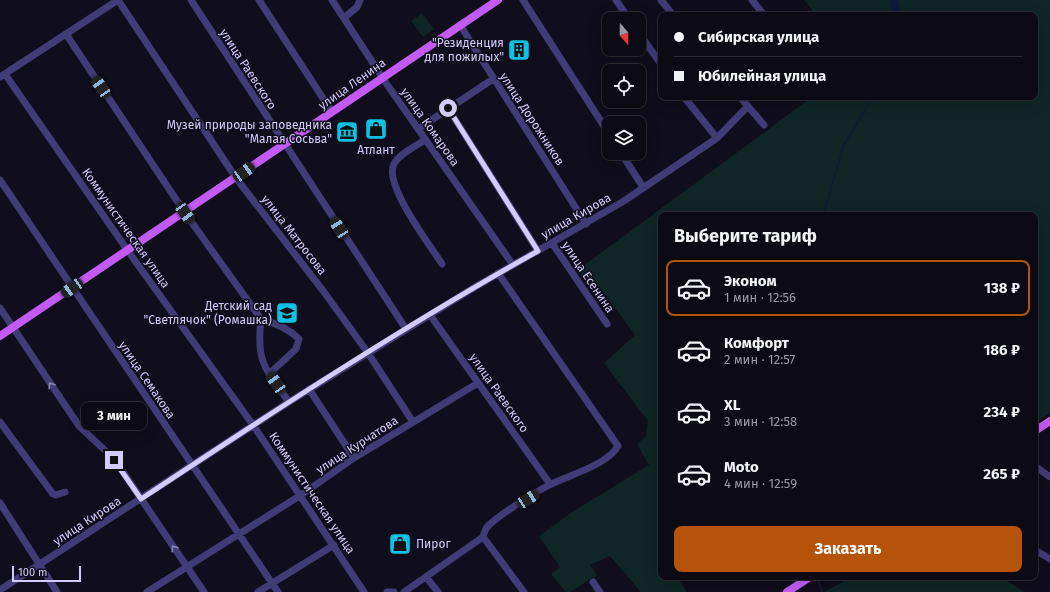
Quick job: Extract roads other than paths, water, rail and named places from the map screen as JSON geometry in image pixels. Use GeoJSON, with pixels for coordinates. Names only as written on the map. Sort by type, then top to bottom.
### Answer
{"type":"FeatureCollection","features":[{"type":"Feature","properties":{"kind":"main road","name":"улица Ленина"},"geometry":{"type":"LineString","coordinates":[[0,336],[185,213],[382,77],[498,0]]}},
{"type":"Feature","properties":{"kind":"main road"},"geometry":{"type":"LineString","coordinates":[[1038,429],[1050,421]]}},
{"type":"Feature","properties":{"kind":"main road"},"geometry":{"type":"LineString","coordinates":[[787,592],[805,580]]}},
{"type":"Feature","properties":{"kind":"street"},"geometry":{"type":"LineString","coordinates":[[3,75],[118,0]]}},
{"type":"Feature","properties":{"kind":"street","name":"улица Матросова"},"geometry":{"type":"LineString","coordinates":[[118,0],[236,178],[324,292],[368,353],[412,422]]}},
{"type":"Feature","properties":{"kind":"street","name":"улица Раевского"},"geometry":{"type":"LineString","coordinates":[[191,0],[406,329]]}},
{"type":"Feature","properties":{"kind":"street"},"geometry":{"type":"LineString","coordinates":[[259,0],[332,112]]}},
{"type":"Feature","properties":{"kind":"street","name":"улица Комарова"},"geometry":{"type":"LineString","coordinates":[[332,0],[425,140],[513,265]]}},
{"type":"Feature","properties":{"kind":"street"},"geometry":{"type":"LineString","coordinates":[[344,18],[357,7],[360,0]]}},
{"type":"Feature","properties":{"kind":"street"},"geometry":{"type":"LineString","coordinates":[[523,0],[602,123]]}},
{"type":"Feature","properties":{"kind":"street"},"geometry":{"type":"LineString","coordinates":[[616,0],[624,12]]}},
{"type":"Feature","properties":{"kind":"street"},"geometry":{"type":"LineString","coordinates":[[661,0],[671,12]]}},
{"type":"Feature","properties":{"kind":"street"},"geometry":{"type":"LineString","coordinates":[[752,0],[762,12]]}},
{"type":"Feature","properties":{"kind":"street","name":"улица Дорожников"},"geometry":{"type":"LineString","coordinates":[[460,25],[586,224]]}},
{"type":"Feature","properties":{"kind":"street"},"geometry":{"type":"LineString","coordinates":[[66,34],[185,213],[260,319],[259,352],[269,374],[289,402]]}},
{"type":"Feature","properties":{"kind":"street"},"geometry":{"type":"LineString","coordinates":[[646,43],[658,60]]}},
{"type":"Feature","properties":{"kind":"street","name":"Коммунистическая улица"},"geometry":{"type":"LineString","coordinates":[[3,75],[253,425],[364,592]]}},
{"type":"Feature","properties":{"kind":"street"},"geometry":{"type":"LineString","coordinates":[[418,129],[494,79]]}},
{"type":"Feature","properties":{"kind":"street"},"geometry":{"type":"LineString","coordinates":[[686,100],[717,138]]}},
{"type":"Feature","properties":{"kind":"street"},"geometry":{"type":"LineString","coordinates":[[743,100],[764,125]]}},
{"type":"Feature","properties":{"kind":"street","name":"улица Кирова"},"geometry":{"type":"LineString","coordinates":[[0,590],[289,402],[406,329],[513,265],[586,224],[717,138],[748,106]]}},
{"type":"Feature","properties":{"kind":"street"},"geometry":{"type":"LineString","coordinates":[[448,108],[538,251]]}},
{"type":"Feature","properties":{"kind":"street"},"geometry":{"type":"LineString","coordinates":[[425,140],[397,159],[392,168],[392,177],[399,196],[442,264]]}},
{"type":"Feature","properties":{"kind":"street"},"geometry":{"type":"LineString","coordinates":[[626,160],[643,187]]}},
{"type":"Feature","properties":{"kind":"street","name":"улица Семакова"},"geometry":{"type":"LineString","coordinates":[[0,180],[278,592]]}},
{"type":"Feature","properties":{"kind":"street","name":"улица Есенина"},"geometry":{"type":"LineString","coordinates":[[552,243],[607,324]]}},
{"type":"Feature","properties":{"kind":"street"},"geometry":{"type":"LineString","coordinates":[[404,592],[483,537],[488,525],[550,484],[588,468],[613,452],[618,446],[498,274]]}},
{"type":"Feature","properties":{"kind":"street"},"geometry":{"type":"LineString","coordinates":[[0,308],[79,426],[114,460],[204,592]]}},
{"type":"Feature","properties":{"kind":"street","name":"улица Раевского"},"geometry":{"type":"LineString","coordinates":[[430,315],[550,484]]}},
{"type":"Feature","properties":{"kind":"street"},"geometry":{"type":"LineString","coordinates":[[260,319],[277,324],[291,331],[299,339],[296,349],[269,374]]}},
{"type":"Feature","properties":{"kind":"street","name":"улица Курчатова"},"geometry":{"type":"LineString","coordinates":[[147,592],[186,566],[301,496],[354,458],[478,383]]}},
{"type":"Feature","properties":{"kind":"street"},"geometry":{"type":"LineString","coordinates":[[310,389],[354,458]]}},
{"type":"Feature","properties":{"kind":"street"},"geometry":{"type":"LineString","coordinates":[[0,422],[53,494],[56,495],[65,492]]}},
{"type":"Feature","properties":{"kind":"street"},"geometry":{"type":"LineString","coordinates":[[1038,468],[1050,477]]}},
{"type":"Feature","properties":{"kind":"street"},"geometry":{"type":"LineString","coordinates":[[0,503],[57,592]]}},
{"type":"Feature","properties":{"kind":"street"},"geometry":{"type":"LineString","coordinates":[[483,537],[524,592]]}},
{"type":"Feature","properties":{"kind":"street"},"geometry":{"type":"LineString","coordinates":[[258,592],[334,545]]}},
{"type":"Feature","properties":{"kind":"street"},"geometry":{"type":"LineString","coordinates":[[1038,552],[1050,560]]}},
{"type":"Feature","properties":{"kind":"street"},"geometry":{"type":"LineString","coordinates":[[426,577],[438,592]]}},
{"type":"Feature","properties":{"kind":"street"},"geometry":{"type":"LineString","coordinates":[[593,582],[600,592]]}},
{"type":"Feature","properties":{"kind":"street"},"geometry":{"type":"LineString","coordinates":[[387,592],[394,592]]}},
{"type":"Feature","properties":{"kind":"waterway"},"geometry":{"type":"LineString","coordinates":[[894,0],[896,12]]}},
{"type":"Feature","properties":{"kind":"waterway"},"geometry":{"type":"LineString","coordinates":[[824,212],[844,145],[871,100]]}},
{"type":"Feature","properties":{"kind":"waterway"},"geometry":{"type":"LineString","coordinates":[[818,580],[822,592]]}},
{"type":"Feature","properties":{"kind":"place","name":"\"Резиденция для пожилых\""},"geometry":{"type":"Point","coordinates":[519,50]}},
{"type":"Feature","properties":{"kind":"place","name":"Атлант"},"geometry":{"type":"Point","coordinates":[376,129]}},
{"type":"Feature","properties":{"kind":"place","name":"Музей природы заповедника \"Малая Сосьва\""},"geometry":{"type":"Point","coordinates":[347,132]}},
{"type":"Feature","properties":{"kind":"place","name":"Детский сад \"Светлячок\" (Ромашка)"},"geometry":{"type":"Point","coordinates":[287,313]}},
{"type":"Feature","properties":{"kind":"place","name":"Пирог"},"geometry":{"type":"Point","coordinates":[400,544]}}]}
